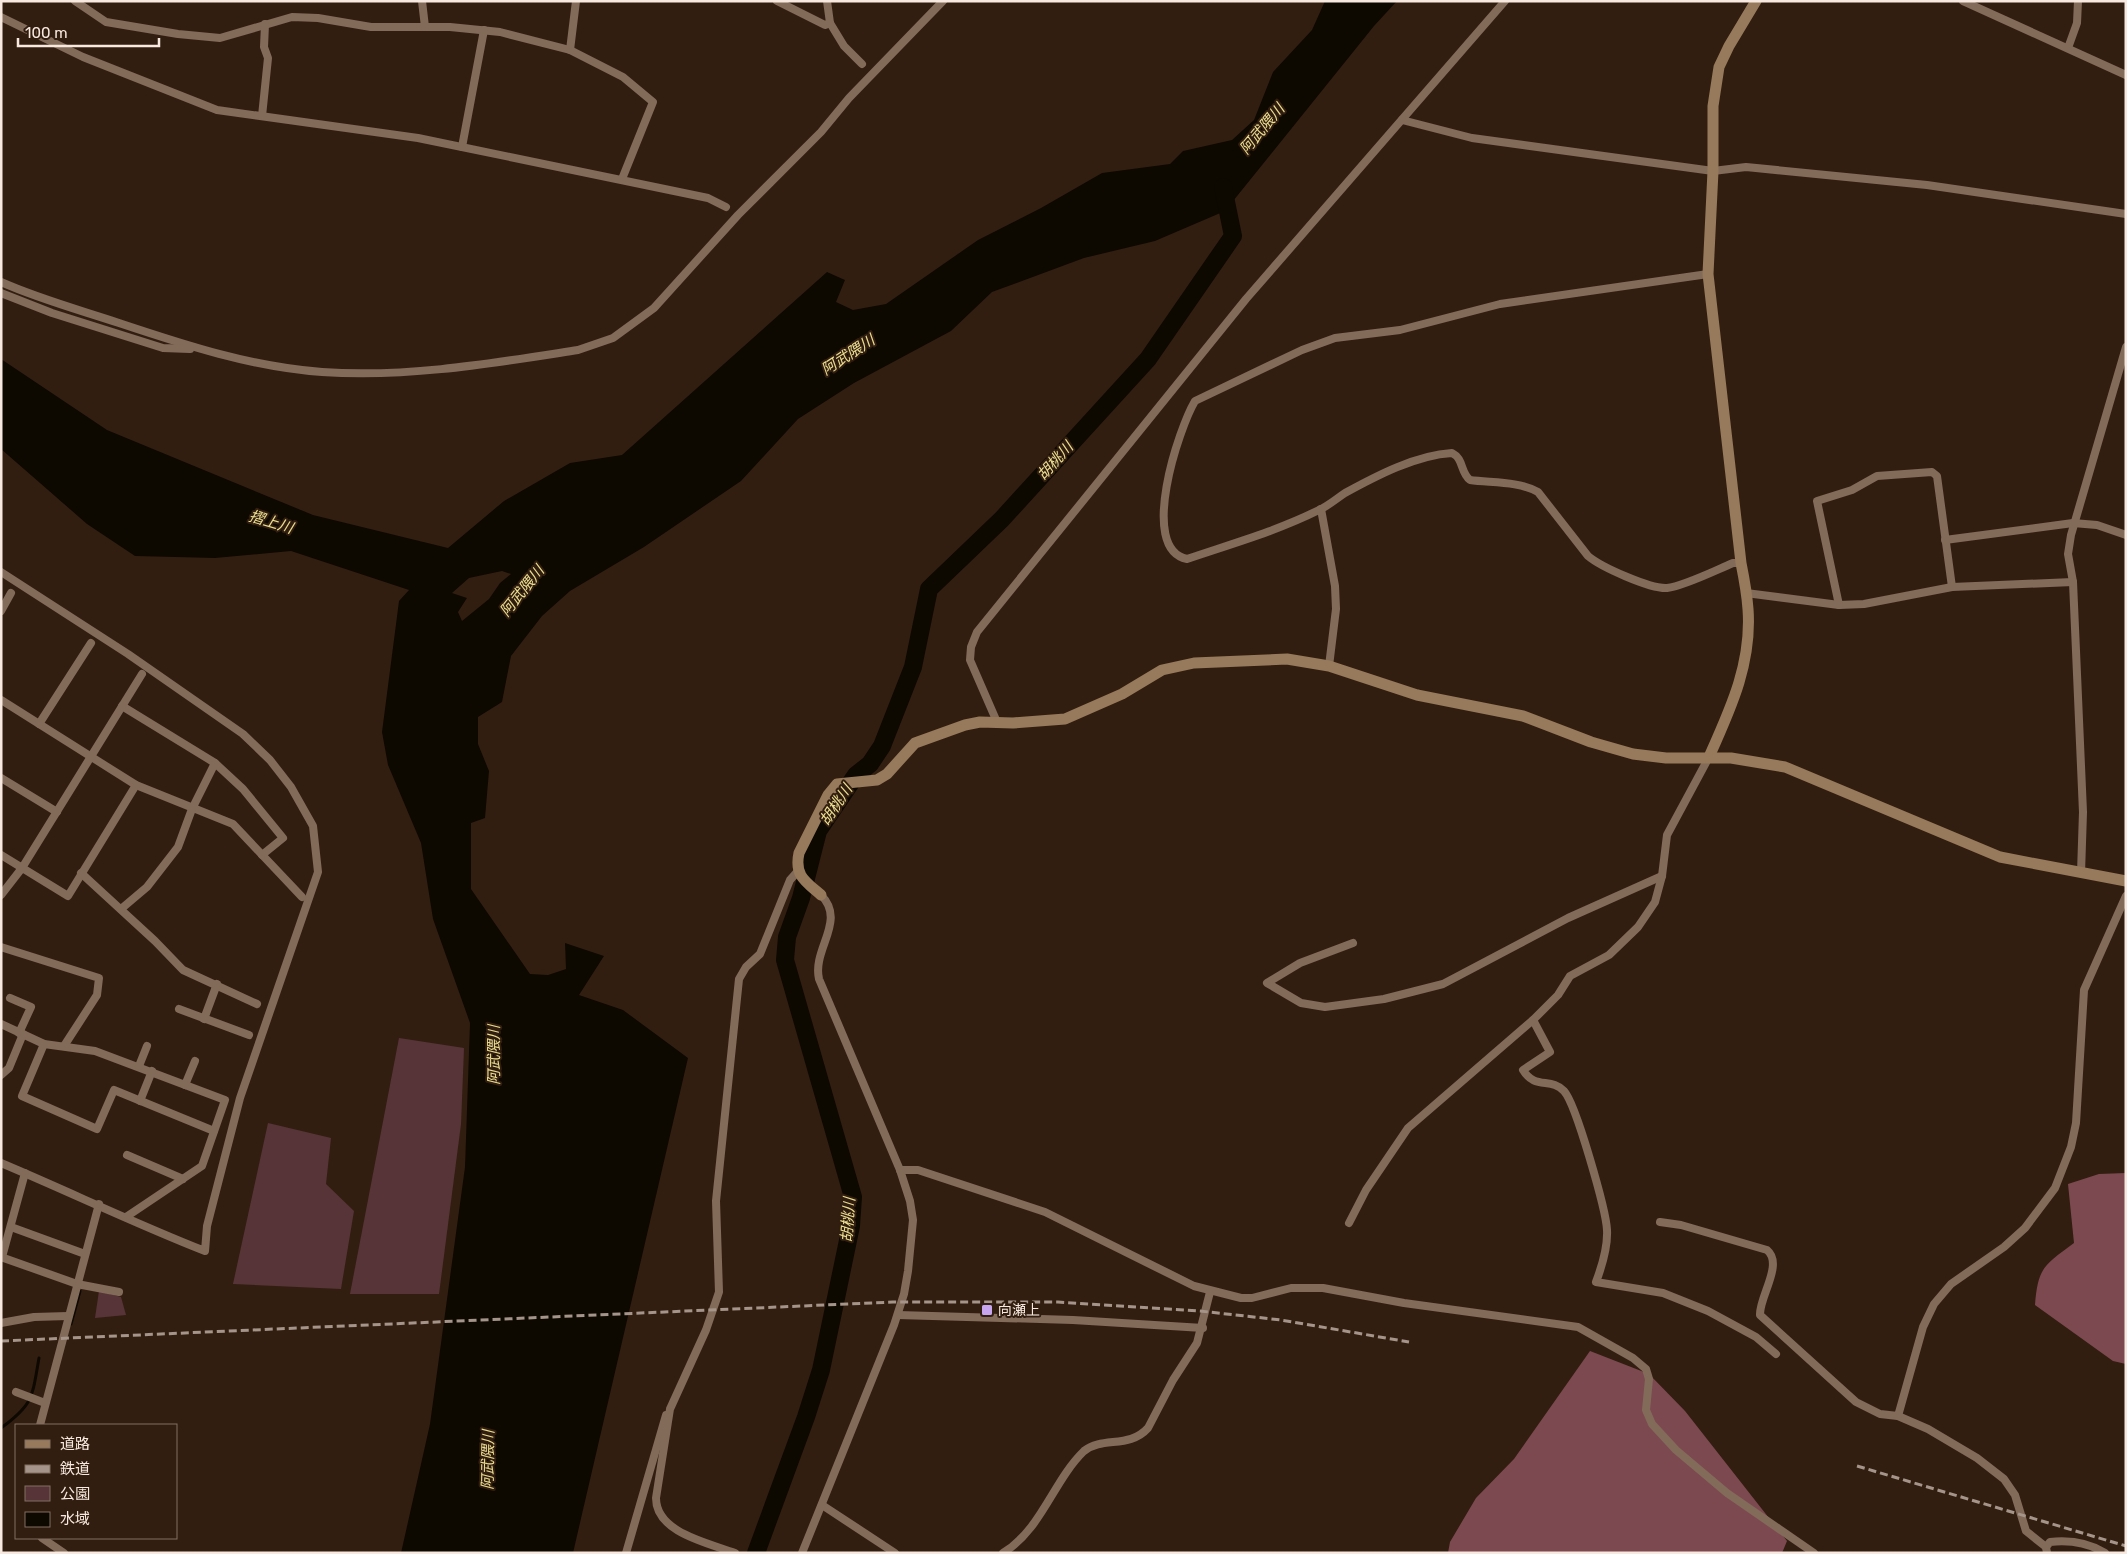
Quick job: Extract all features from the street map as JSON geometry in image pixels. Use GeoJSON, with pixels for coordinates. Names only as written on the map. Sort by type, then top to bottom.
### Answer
{"type":"FeatureCollection","features":[{"type":"Feature","properties":{"kind":"street"},"geometry":{"type":"LineString","coordinates":[[76,1],[106,22],[178,34],[224,38],[292,17],[318,18],[371,26],[450,26],[484,30],[517,35],[570,50],[624,77],[653,102],[622,179]]}},
{"type":"Feature","properties":{"kind":"street"},"geometry":{"type":"LineString","coordinates":[[422,1],[425,27]]}},
{"type":"Feature","properties":{"kind":"street"},"geometry":{"type":"LineString","coordinates":[[570,50],[576,1]]}},
{"type":"Feature","properties":{"kind":"street"},"geometry":{"type":"LineString","coordinates":[[777,1],[825,25],[830,23]]}},
{"type":"Feature","properties":{"kind":"street"},"geometry":{"type":"LineString","coordinates":[[827,1],[830,23],[844,46],[862,64]]}},
{"type":"Feature","properties":{"kind":"street"},"geometry":{"type":"LineString","coordinates":[[1,282],[199,349],[254,362],[322,372],[423,371],[468,367],[578,350],[613,338],[654,308],[738,215],[821,132],[849,98],[943,1]]}},
{"type":"Feature","properties":{"kind":"street"},"geometry":{"type":"LineString","coordinates":[[997,722],[970,660],[971,647],[977,632],[1246,299],[1505,1]]}},
{"type":"Feature","properties":{"kind":"street"},"geometry":{"type":"LineString","coordinates":[[1349,1223],[1370,1183],[1408,1128],[1533,1020],[1558,995],[1570,976],[1609,955],[1638,927],[1655,902],[1662,876],[1667,835],[1709,756],[1736,698],[1743,672],[1749,627],[1708,274],[1713,171],[1713,106],[1719,67],[1729,46],[1756,1]]}},
{"type":"Feature","properties":{"kind":"street"},"geometry":{"type":"LineString","coordinates":[[1963,1],[2126,75]]}},
{"type":"Feature","properties":{"kind":"street"},"geometry":{"type":"LineString","coordinates":[[2068,48],[2077,23],[2078,1]]}},
{"type":"Feature","properties":{"kind":"street"},"geometry":{"type":"LineString","coordinates":[[1,17],[84,56],[206,106],[226,112],[418,138],[708,198],[726,207]]}},
{"type":"Feature","properties":{"kind":"street"},"geometry":{"type":"LineString","coordinates":[[262,116],[268,58],[264,47],[265,24]]}},
{"type":"Feature","properties":{"kind":"street"},"geometry":{"type":"LineString","coordinates":[[462,147],[484,30]]}},
{"type":"Feature","properties":{"kind":"street"},"geometry":{"type":"LineString","coordinates":[[1402,120],[1472,138],[1713,171],[1746,167],[1927,185],[2126,214]]}},
{"type":"Feature","properties":{"kind":"street"},"geometry":{"type":"LineString","coordinates":[[1708,274],[1500,304],[1400,330],[1335,338],[1302,350],[1195,401],[1174,447],[1163,515],[1166,536],[1170,546],[1178,556],[1186,559],[1271,531],[1321,509],[1354,488],[1403,466],[1433,456],[1452,453],[1459,458],[1463,472],[1470,480],[1505,483],[1526,487],[1538,492],[1588,556],[1595,562],[1634,579],[1666,588],[1733,563],[1741,563]]}},
{"type":"Feature","properties":{"kind":"street"},"geometry":{"type":"LineString","coordinates":[[1,293],[52,313],[163,348],[199,349]]}},
{"type":"Feature","properties":{"kind":"street"},"geometry":{"type":"LineString","coordinates":[[2082,873],[2083,812],[2073,582],[2068,554],[2073,523],[2126,347]]}},
{"type":"Feature","properties":{"kind":"street"},"geometry":{"type":"LineString","coordinates":[[1839,605],[1817,501],[1852,490],[1877,476],[1932,472],[1937,476],[1952,587]]}},
{"type":"Feature","properties":{"kind":"street"},"geometry":{"type":"LineString","coordinates":[[1321,509],[1335,586],[1336,609],[1329,666]]}},
{"type":"Feature","properties":{"kind":"street"},"geometry":{"type":"LineString","coordinates":[[1945,540],[2073,523],[2097,525],[2126,535]]}},
{"type":"Feature","properties":{"kind":"street"},"geometry":{"type":"LineString","coordinates":[[1,572],[79,620],[243,734],[270,760],[299,800],[313,826],[317,846],[318,872],[240,1098],[207,1226],[205,1251],[145,1227],[126,1216],[1,1162]]}},
{"type":"Feature","properties":{"kind":"street"},"geometry":{"type":"LineString","coordinates":[[1746,593],[1839,605],[1880,602],[1910,594],[1952,587],[2073,582]]}},
{"type":"Feature","properties":{"kind":"street"},"geometry":{"type":"LineString","coordinates":[[1,611],[12,593]]}},
{"type":"Feature","properties":{"kind":"street"},"geometry":{"type":"LineString","coordinates":[[39,724],[91,643]]}},
{"type":"Feature","properties":{"kind":"street"},"geometry":{"type":"LineString","coordinates":[[795,1553],[800,1553],[822,1505],[898,1315],[908,1271],[913,1220],[910,1200],[900,1170],[819,979],[818,961],[831,925],[831,918],[827,902],[800,874],[799,854],[828,795],[838,784],[877,780],[887,774],[915,743],[965,725],[1065,719],[1122,694],[1162,670],[1194,663],[1273,659],[1329,666],[1417,695],[1523,716],[1591,742],[1633,754],[1666,758],[1709,756],[1786,767],[1976,849],[2017,861],[2126,881]]}},
{"type":"Feature","properties":{"kind":"street"},"geometry":{"type":"LineString","coordinates":[[1,895],[22,868],[142,674]]}},
{"type":"Feature","properties":{"kind":"street"},"geometry":{"type":"LineString","coordinates":[[1,700],[136,785],[233,824],[302,897]]}},
{"type":"Feature","properties":{"kind":"street"},"geometry":{"type":"LineString","coordinates":[[122,706],[215,763],[243,789],[283,838],[262,855]]}},
{"type":"Feature","properties":{"kind":"street"},"geometry":{"type":"LineString","coordinates":[[121,909],[147,887],[178,847],[192,809],[215,763]]}},
{"type":"Feature","properties":{"kind":"street"},"geometry":{"type":"LineString","coordinates":[[1,778],[57,812]]}},
{"type":"Feature","properties":{"kind":"street"},"geometry":{"type":"LineString","coordinates":[[1,855],[68,896],[136,785]]}},
{"type":"Feature","properties":{"kind":"street"},"geometry":{"type":"LineString","coordinates":[[81,873],[183,970],[257,1004]]}},
{"type":"Feature","properties":{"kind":"street"},"geometry":{"type":"LineString","coordinates":[[626,1553],[662,1424],[708,1324],[719,1292],[716,1201],[739,980],[746,967],[760,954],[790,880],[800,874]]}},
{"type":"Feature","properties":{"kind":"street"},"geometry":{"type":"LineString","coordinates":[[1353,943],[1300,963],[1267,983],[1300,1002],[1325,1007],[1384,1000],[1443,984],[1568,918],[1662,876]]}},
{"type":"Feature","properties":{"kind":"street"},"geometry":{"type":"LineString","coordinates":[[1898,1416],[1923,1327],[1934,1304],[1951,1284],[2004,1247],[2026,1228],[2055,1188],[2071,1147],[2076,1123],[2084,990],[2126,896]]}},
{"type":"Feature","properties":{"kind":"street"},"geometry":{"type":"LineString","coordinates":[[1,947],[98,978],[97,995],[64,1046]]}},
{"type":"Feature","properties":{"kind":"street"},"geometry":{"type":"LineString","coordinates":[[204,1019],[217,984]]}},
{"type":"Feature","properties":{"kind":"street"},"geometry":{"type":"LineString","coordinates":[[1,1075],[9,1068],[31,1007],[10,998]]}},
{"type":"Feature","properties":{"kind":"street"},"geometry":{"type":"LineString","coordinates":[[179,1009],[249,1035]]}},
{"type":"Feature","properties":{"kind":"street"},"geometry":{"type":"LineString","coordinates":[[1533,1020],[1550,1052],[1523,1070],[1527,1078],[1538,1084],[1556,1084],[1565,1092],[1575,1112],[1599,1195],[1607,1238],[1603,1261],[1596,1282],[1663,1293],[1708,1311],[1756,1337],[1776,1354]]}},
{"type":"Feature","properties":{"kind":"street"},"geometry":{"type":"LineString","coordinates":[[1,1024],[44,1044],[95,1051],[225,1100],[202,1166],[126,1216]]}},
{"type":"Feature","properties":{"kind":"street"},"geometry":{"type":"LineString","coordinates":[[44,1044],[22,1096],[97,1129],[114,1090],[214,1130]]}},
{"type":"Feature","properties":{"kind":"street"},"geometry":{"type":"LineString","coordinates":[[139,1066],[147,1046]]}},
{"type":"Feature","properties":{"kind":"street"},"geometry":{"type":"LineString","coordinates":[[185,1084],[195,1061]]}},
{"type":"Feature","properties":{"kind":"street"},"geometry":{"type":"LineString","coordinates":[[140,1101],[152,1071]]}},
{"type":"Feature","properties":{"kind":"street"},"geometry":{"type":"LineString","coordinates":[[127,1155],[182,1179]]}},
{"type":"Feature","properties":{"kind":"street"},"geometry":{"type":"LineString","coordinates":[[900,1170],[918,1170],[1045,1212],[1210,1292],[1241,1298],[1252,1298],[1291,1288],[1323,1288],[1404,1303],[1578,1327],[1633,1358],[1646,1369],[1650,1379],[1646,1410],[1652,1424],[1676,1450],[1727,1493],[1814,1553]]}},
{"type":"Feature","properties":{"kind":"street"},"geometry":{"type":"LineString","coordinates":[[25,1173],[2,1257],[77,1284],[119,1292]]}},
{"type":"Feature","properties":{"kind":"street"},"geometry":{"type":"LineString","coordinates":[[40,1424],[99,1204]]}},
{"type":"Feature","properties":{"kind":"street"},"geometry":{"type":"LineString","coordinates":[[1660,1222],[1706,1232],[1771,1254],[1774,1263],[1760,1315],[1856,1402],[1880,1414],[1898,1416],[1949,1440],[1977,1458],[2004,1479],[2015,1495],[2016,1504],[2026,1531],[2046,1550],[2050,1542],[2064,1540],[2080,1543],[2105,1553]]}},
{"type":"Feature","properties":{"kind":"street"},"geometry":{"type":"LineString","coordinates":[[11,1227],[85,1254]]}},
{"type":"Feature","properties":{"kind":"street"},"geometry":{"type":"LineString","coordinates":[[1003,1553],[1016,1544],[1029,1528],[1084,1451],[1093,1446],[1128,1441],[1142,1434],[1148,1428],[1173,1380],[1197,1343],[1203,1328],[1210,1292]]}},
{"type":"Feature","properties":{"kind":"street"},"geometry":{"type":"LineString","coordinates":[[898,1315],[1073,1320],[1203,1328]]}},
{"type":"Feature","properties":{"kind":"street"},"geometry":{"type":"LineString","coordinates":[[1,1323],[34,1317],[68,1316]]}},
{"type":"Feature","properties":{"kind":"street"},"geometry":{"type":"LineString","coordinates":[[16,1392],[45,1403]]}},
{"type":"Feature","properties":{"kind":"street"},"geometry":{"type":"LineString","coordinates":[[670,1409],[656,1498],[658,1512],[661,1518],[680,1531],[736,1553]]}},
{"type":"Feature","properties":{"kind":"street"},"geometry":{"type":"LineString","coordinates":[[822,1505],[895,1553]]}},
{"type":"Feature","properties":{"kind":"street"},"geometry":{"type":"LineString","coordinates":[[43,1539],[64,1553]]}},
{"type":"Feature","properties":{"kind":"green space"},"geometry":{"type":"Polygon","coordinates":[[[399,1038],[464,1048],[461,1124],[439,1294],[350,1294],[399,1038]]]}},
{"type":"Feature","properties":{"kind":"green space"},"geometry":{"type":"Polygon","coordinates":[[[268,1123],[331,1138],[326,1184],[354,1211],[341,1289],[233,1284],[268,1123]]]}},
{"type":"Feature","properties":{"kind":"green space"},"geometry":{"type":"Polygon","coordinates":[[[99,1291],[121,1297],[126,1315],[95,1318],[99,1291]]]}},
{"type":"Feature","properties":{"kind":"shaded area"},"geometry":{"type":"Polygon","coordinates":[[[2126,1173],[2126,1364],[2113,1361],[2035,1305],[2041,1274],[2056,1256],[2074,1243],[2068,1184],[2099,1174],[2126,1173]]]}},
{"type":"Feature","properties":{"kind":"shaded area"},"geometry":{"type":"Polygon","coordinates":[[[1590,1351],[1649,1374],[1685,1411],[1787,1541],[1782,1553],[1448,1553],[1450,1542],[1476,1498],[1514,1459],[1590,1351]]]}},
{"type":"Feature","properties":{"kind":"water"},"geometry":{"type":"Polygon","coordinates":[[[1325,1],[1397,1],[1374,26],[1225,211],[1155,241],[1084,258],[992,292],[951,331],[854,383],[798,419],[741,481],[644,547],[570,591],[542,616],[511,656],[502,702],[478,717],[478,744],[489,771],[485,818],[471,823],[471,889],[530,974],[548,975],[566,969],[565,943],[604,956],[579,995],[623,1010],[688,1058],[573,1553],[401,1553],[430,1424],[465,1167],[470,1023],[433,919],[421,843],[388,765],[382,732],[399,601],[409,590],[291,551],[215,558],[135,556],[87,524],[1,449],[1,359],[107,430],[313,515],[448,548],[504,501],[570,463],[622,455],[827,272],[845,280],[836,302],[853,310],[886,304],[978,240],[1041,208],[1102,173],[1170,164],[1183,151],[1232,140],[1254,120],[1273,72],[1312,30],[1325,1]],[[502,571],[469,578],[452,593],[467,598],[458,612],[462,621],[489,599],[500,583],[511,574],[502,571]]]}},
{"type":"Feature","properties":{"kind":"waterway","name":"胡桃川"},"geometry":{"type":"LineString","coordinates":[[756,1553],[806,1417],[821,1370],[851,1226],[853,1197],[785,960],[787,937],[801,898],[818,831],[856,775],[870,764],[882,746],[913,667],[929,589],[1002,519],[1148,359],[1233,236],[1223,187]]}},
{"type":"Feature","properties":{"kind":"waterway"},"geometry":{"type":"LineString","coordinates":[[71,1324],[80,1291]]}},
{"type":"Feature","properties":{"kind":"waterway"},"geometry":{"type":"LineString","coordinates":[[1,1428],[12,1420],[26,1406],[30,1399],[39,1358]]}},
{"type":"Feature","properties":{"kind":"railway"},"geometry":{"type":"LineString","coordinates":[[1,1341],[893,1302],[1058,1302],[1200,1311],[1281,1320],[1409,1342]]}},
{"type":"Feature","properties":{"kind":"railway"},"geometry":{"type":"LineString","coordinates":[[1857,1466],[2126,1546]]}},
{"type":"Feature","properties":{"kind":"place","name":"向瀬上"},"geometry":{"type":"Point","coordinates":[987,1310]}},
{"type":"Feature","properties":{"kind":"water label","name":"阿武隈川"},"geometry":{"type":"Point","coordinates":[1262,129]}},
{"type":"Feature","properties":{"kind":"water label","name":"阿武隈川"},"geometry":{"type":"Point","coordinates":[848,355]}},
{"type":"Feature","properties":{"kind":"water label","name":"摺上川"},"geometry":{"type":"Point","coordinates":[271,522]}},
{"type":"Feature","properties":{"kind":"water label","name":"阿武隈川"},"geometry":{"type":"Point","coordinates":[522,591]}},
{"type":"Feature","properties":{"kind":"water label","name":"阿武隈川"},"geometry":{"type":"Point","coordinates":[494,1055]}},
{"type":"Feature","properties":{"kind":"water label","name":"阿武隈川"},"geometry":{"type":"Point","coordinates":[488,1460]}}]}
